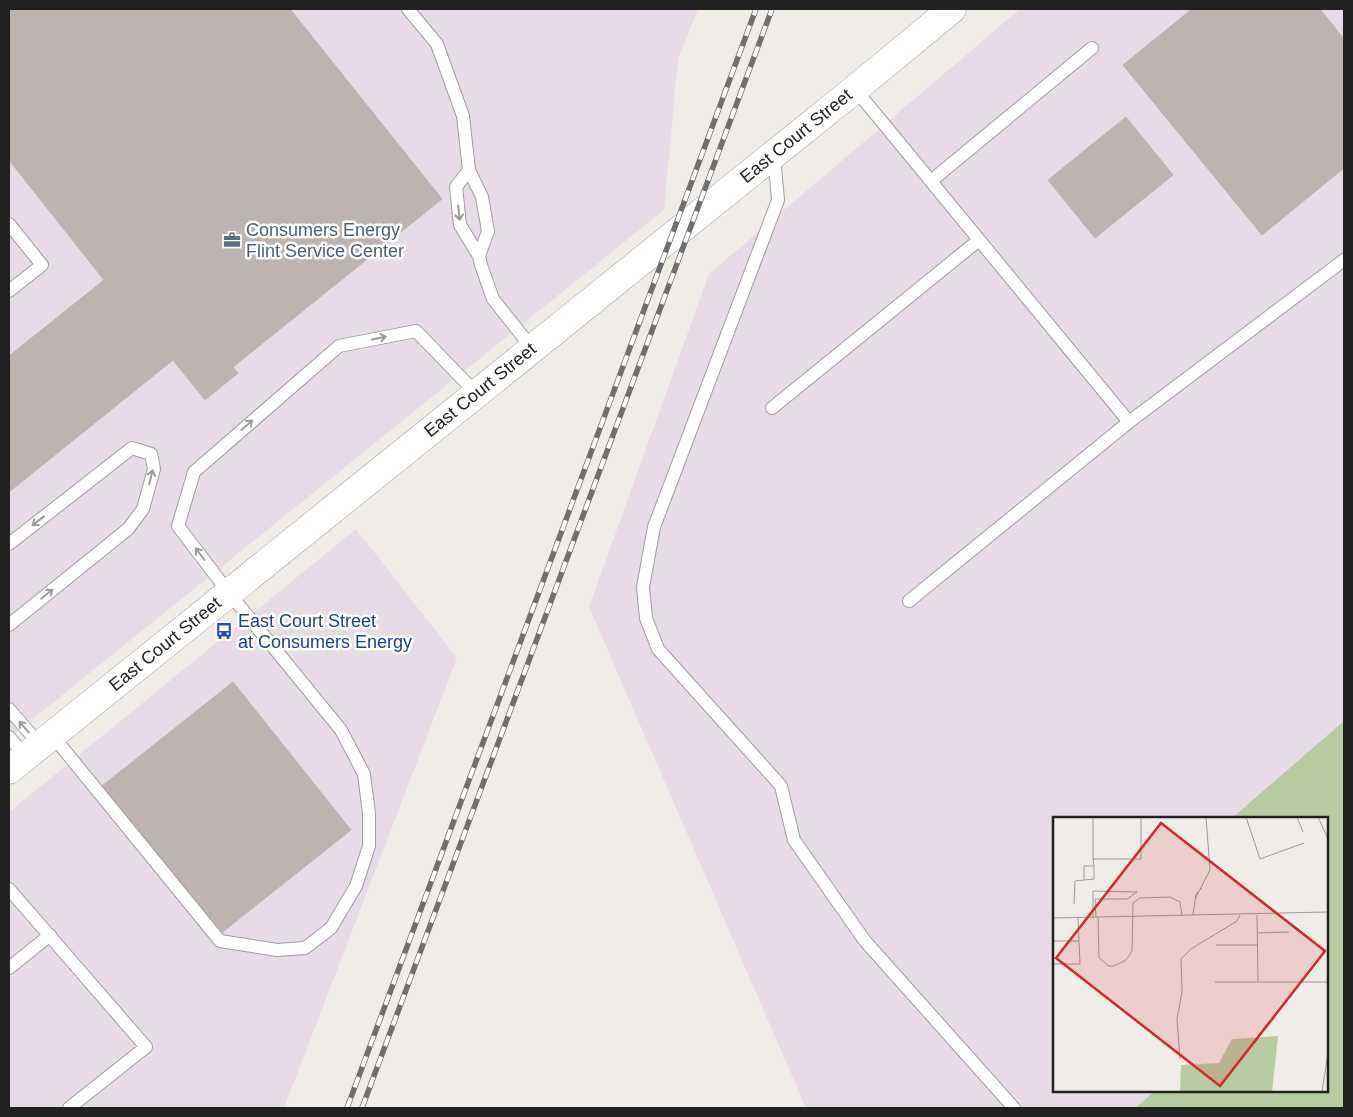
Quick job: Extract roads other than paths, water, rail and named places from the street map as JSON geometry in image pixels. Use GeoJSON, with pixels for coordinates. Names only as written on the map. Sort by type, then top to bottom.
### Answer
{"type":"FeatureCollection","features":[{"type":"Feature","properties":{"kind":"street","name":"East Court Street"},"geometry":{"type":"LineString","coordinates":[[27,749],[229,593],[774,155],[952,9]]}},
{"type":"Feature","properties":{"kind":"lane"},"geometry":{"type":"LineString","coordinates":[[408,9],[437,44],[463,116],[469,170],[482,198],[488,231],[480,256],[481,265],[493,299],[532,348]]}},
{"type":"Feature","properties":{"kind":"lane"},"geometry":{"type":"LineString","coordinates":[[931,181],[1092,48]]}},
{"type":"Feature","properties":{"kind":"lane"},"geometry":{"type":"LineString","coordinates":[[855,89],[1129,422]]}},
{"type":"Feature","properties":{"kind":"lane"},"geometry":{"type":"LineString","coordinates":[[774,155],[778,200],[654,526],[643,587],[646,618],[658,649],[781,786],[794,840],[865,941],[1014,1108]]}},
{"type":"Feature","properties":{"kind":"lane"},"geometry":{"type":"LineString","coordinates":[[469,170],[456,187],[460,225],[480,256]]}},
{"type":"Feature","properties":{"kind":"lane"},"geometry":{"type":"LineString","coordinates":[[9,224],[42,264],[9,291]]}},
{"type":"Feature","properties":{"kind":"lane"},"geometry":{"type":"LineString","coordinates":[[772,408],[979,240]]}},
{"type":"Feature","properties":{"kind":"lane"},"geometry":{"type":"LineString","coordinates":[[909,601],[1129,422],[1344,260]]}},
{"type":"Feature","properties":{"kind":"lane"},"geometry":{"type":"LineString","coordinates":[[9,710],[27,749],[220,941],[277,950],[305,948],[330,928],[356,886],[369,846],[369,813],[364,774],[340,730],[229,593],[178,526],[194,472],[339,346],[416,331],[476,393]]}},
{"type":"Feature","properties":{"kind":"lane"},"geometry":{"type":"LineString","coordinates":[[9,544],[132,448],[151,454],[154,469],[143,509],[128,529],[9,625]]}},
{"type":"Feature","properties":{"kind":"lane"},"geometry":{"type":"LineString","coordinates":[[9,889],[146,1047],[69,1108]]}},
{"type":"Feature","properties":{"kind":"lane"},"geometry":{"type":"LineString","coordinates":[[9,968],[50,935]]}},
{"type":"Feature","properties":{"kind":"railway"},"geometry":{"type":"LineString","coordinates":[[347,1108],[756,9]]}},
{"type":"Feature","properties":{"kind":"railway"},"geometry":{"type":"LineString","coordinates":[[362,1108],[772,9]]}},
{"type":"Feature","properties":{"kind":"place","name":"Consumers Energy Flint Service Center"},"geometry":{"type":"Point","coordinates":[232,240]}},
{"type":"Feature","properties":{"kind":"place","name":"East Court Street at Consumers Energy"},"geometry":{"type":"Point","coordinates":[224,631]}}]}
